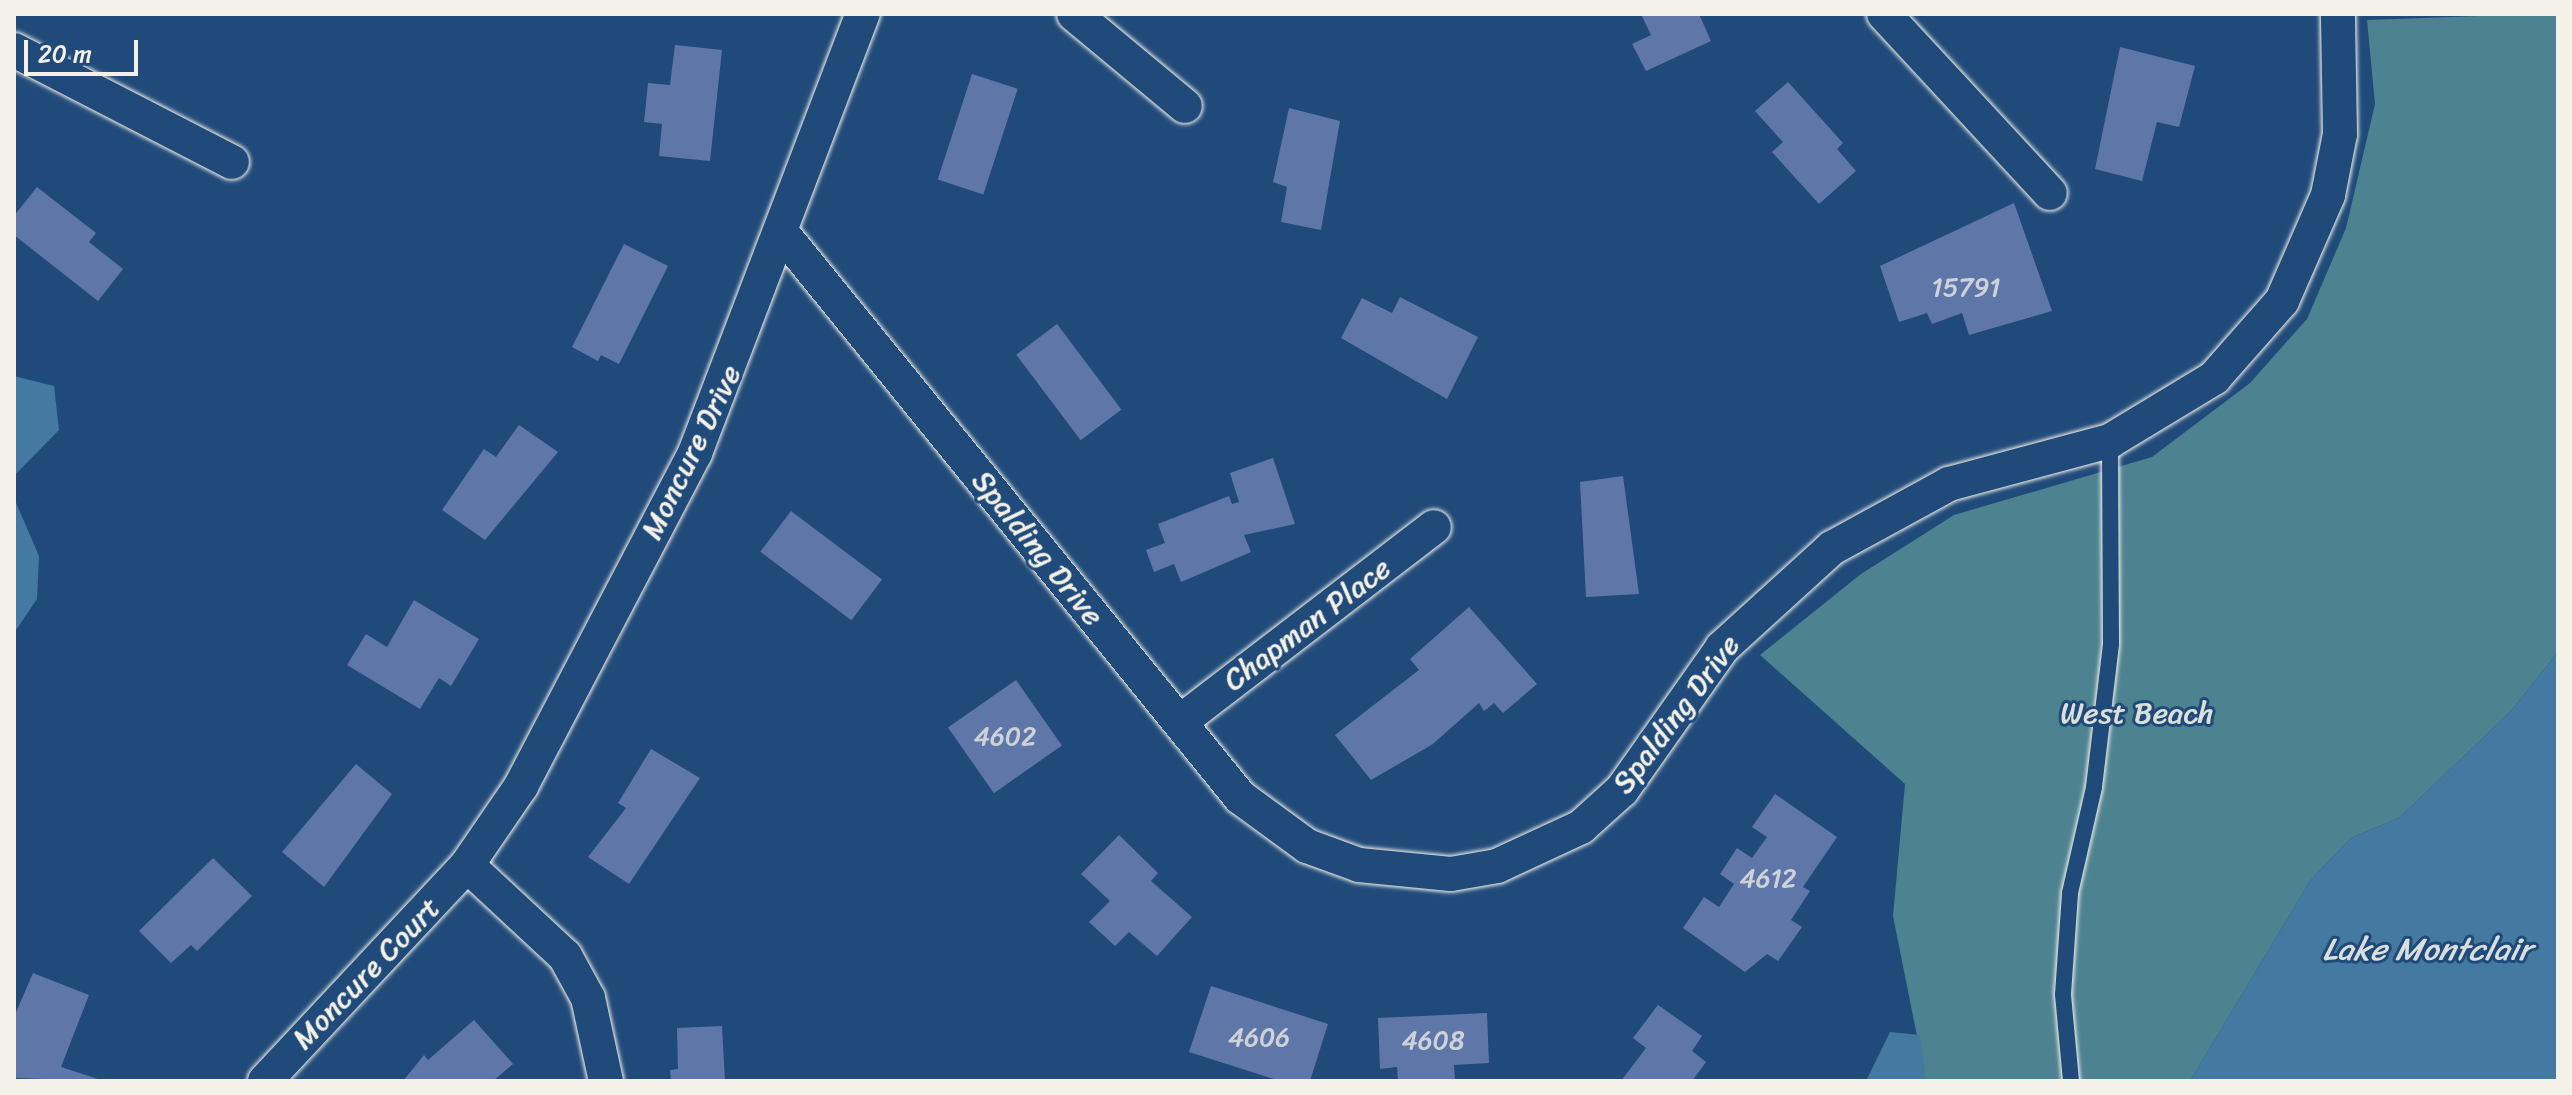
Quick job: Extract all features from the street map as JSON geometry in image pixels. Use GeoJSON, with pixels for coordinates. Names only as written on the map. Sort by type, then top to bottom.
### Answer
{"type":"FeatureCollection","features":[{"type":"Feature","properties":{"kind":"street","name":"Moncure Drive"},"geometry":{"type":"LineString","coordinates":[[467,865],[521,786],[695,453],[782,233],[863,14]]}},
{"type":"Feature","properties":{"kind":"street"},"geometry":{"type":"LineString","coordinates":[[1074,14],[1185,106]]}},
{"type":"Feature","properties":{"kind":"street"},"geometry":{"type":"LineString","coordinates":[[1884,14],[2050,193]]}},
{"type":"Feature","properties":{"kind":"street","name":"Spalding Drive"},"geometry":{"type":"LineString","coordinates":[[782,233],[1240,797],[1307,846],[1413,873],[1497,866],[1581,827],[1622,790],[1722,648],[1832,548],[1949,484],[2110,441],[2214,378],[2282,301],[2309,251],[2340,134],[2338,14]]}},
{"type":"Feature","properties":{"kind":"street"},"geometry":{"type":"LineString","coordinates":[[14,50],[232,162]]}},
{"type":"Feature","properties":{"kind":"street","name":"Chapman Place"},"geometry":{"type":"LineString","coordinates":[[1180,722],[1434,527]]}},
{"type":"Feature","properties":{"kind":"street"},"geometry":{"type":"LineString","coordinates":[[467,865],[565,956],[588,998],[606,1081]]}},
{"type":"Feature","properties":{"kind":"street","name":"Moncure Court"},"geometry":{"type":"LineString","coordinates":[[265,1081],[467,865]]}},
{"type":"Feature","properties":{"kind":"lane"},"geometry":{"type":"LineString","coordinates":[[2071,1081],[2063,994],[2070,893],[2094,787],[2111,644],[2110,441]]}},
{"type":"Feature","properties":{"kind":"green space","name":"West Beach"},"geometry":{"type":"Polygon","coordinates":[[[2558,14],[2558,652],[2511,711],[2399,818],[2351,838],[2310,881],[2190,1081],[1926,1081],[1893,916],[1905,784],[1760,655],[1861,574],[1954,515],[2152,457],[2250,383],[2307,319],[2346,228],[2375,104],[2367,20],[2558,14]]]}},
{"type":"Feature","properties":{"kind":"water"},"geometry":{"type":"Polygon","coordinates":[[[14,376],[54,386],[59,430],[14,476],[14,376]]]}},
{"type":"Feature","properties":{"kind":"water"},"geometry":{"type":"Polygon","coordinates":[[[14,498],[39,556],[37,599],[14,633],[14,498]]]}},
{"type":"Feature","properties":{"kind":"water","name":"Lake Montclair"},"geometry":{"type":"Polygon","coordinates":[[[2558,652],[2558,1081],[2190,1081],[2310,881],[2351,838],[2399,818],[2511,711],[2558,652]]]}},
{"type":"Feature","properties":{"kind":"water"},"geometry":{"type":"Polygon","coordinates":[[[1890,1032],[1920,1035],[1926,1081],[1866,1081],[1890,1032]]]}},
{"type":"Feature","properties":{"kind":"building"},"geometry":{"type":"Polygon","coordinates":[[[1641,14],[1699,14],[1711,41],[1646,71],[1632,44],[1651,35],[1641,14]]]}},
{"type":"Feature","properties":{"kind":"building"},"geometry":{"type":"Polygon","coordinates":[[[675,45],[722,50],[710,161],[659,156],[662,124],[644,122],[648,83],[670,85],[675,45]]]}},
{"type":"Feature","properties":{"kind":"building"},"geometry":{"type":"Polygon","coordinates":[[[2120,47],[2195,66],[2179,127],[2157,122],[2142,181],[2095,169],[2120,47]]]}},
{"type":"Feature","properties":{"kind":"building"},"geometry":{"type":"Polygon","coordinates":[[[972,74],[1018,89],[983,194],[938,180],[972,74]]]}},
{"type":"Feature","properties":{"kind":"building"},"geometry":{"type":"Polygon","coordinates":[[[1788,82],[1843,143],[1837,149],[1856,171],[1819,204],[1772,152],[1783,142],[1755,111],[1788,82]]]}},
{"type":"Feature","properties":{"kind":"building"},"geometry":{"type":"Polygon","coordinates":[[[1289,108],[1340,121],[1321,230],[1281,222],[1287,187],[1273,182],[1289,108]]]}},
{"type":"Feature","properties":{"kind":"building"},"geometry":{"type":"Polygon","coordinates":[[[37,187],[96,233],[89,242],[123,269],[98,301],[14,235],[14,216],[37,187]]]}},
{"type":"Feature","properties":{"kind":"building"},"geometry":{"type":"Polygon","coordinates":[[[2014,203],[2052,311],[1969,335],[1962,313],[1932,324],[1927,313],[1899,322],[1880,266],[2014,203]]]}},
{"type":"Feature","properties":{"kind":"building"},"geometry":{"type":"Polygon","coordinates":[[[624,244],[668,266],[619,364],[601,355],[598,361],[572,347],[624,244]]]}},
{"type":"Feature","properties":{"kind":"building"},"geometry":{"type":"Polygon","coordinates":[[[1400,297],[1478,337],[1447,399],[1341,338],[1362,298],[1392,313],[1400,297]]]}},
{"type":"Feature","properties":{"kind":"building"},"geometry":{"type":"Polygon","coordinates":[[[1057,324],[1121,409],[1081,440],[1016,355],[1057,324]]]}},
{"type":"Feature","properties":{"kind":"building"},"geometry":{"type":"Polygon","coordinates":[[[519,425],[558,452],[485,540],[442,510],[484,449],[496,457],[519,425]]]}},
{"type":"Feature","properties":{"kind":"building"},"geometry":{"type":"Polygon","coordinates":[[[1273,458],[1295,524],[1244,535],[1251,552],[1181,582],[1174,564],[1154,572],[1146,550],[1165,543],[1158,524],[1229,496],[1232,504],[1239,502],[1230,473],[1273,458]]]}},
{"type":"Feature","properties":{"kind":"building"},"geometry":{"type":"Polygon","coordinates":[[[1623,476],[1639,594],[1586,597],[1580,482],[1623,476]]]}},
{"type":"Feature","properties":{"kind":"building"},"geometry":{"type":"Polygon","coordinates":[[[791,511],[882,580],[851,620],[760,552],[791,511]]]}},
{"type":"Feature","properties":{"kind":"building"},"geometry":{"type":"Polygon","coordinates":[[[414,600],[479,639],[451,686],[439,678],[420,709],[347,665],[366,634],[387,647],[414,600]]]}},
{"type":"Feature","properties":{"kind":"building"},"geometry":{"type":"Polygon","coordinates":[[[1469,607],[1537,684],[1503,713],[1494,703],[1484,711],[1479,703],[1433,744],[1371,780],[1335,735],[1419,670],[1410,659],[1469,607]]]}},
{"type":"Feature","properties":{"kind":"building"},"geometry":{"type":"Polygon","coordinates":[[[1016,680],[1062,746],[994,793],[948,728],[1016,680]]]}},
{"type":"Feature","properties":{"kind":"building"},"geometry":{"type":"Polygon","coordinates":[[[651,749],[700,778],[629,884],[588,857],[626,808],[618,803],[651,749]]]}},
{"type":"Feature","properties":{"kind":"building"},"geometry":{"type":"Polygon","coordinates":[[[356,764],[392,794],[324,887],[282,852],[356,764]]]}},
{"type":"Feature","properties":{"kind":"building"},"geometry":{"type":"Polygon","coordinates":[[[1775,794],[1837,837],[1803,887],[1810,891],[1791,920],[1802,927],[1778,961],[1767,954],[1745,972],[1683,928],[1704,897],[1719,907],[1734,884],[1720,874],[1737,848],[1752,858],[1767,837],[1752,827],[1775,794]]]}},
{"type":"Feature","properties":{"kind":"building"},"geometry":{"type":"Polygon","coordinates":[[[1119,835],[1158,873],[1151,881],[1192,917],[1157,956],[1129,932],[1115,946],[1089,922],[1110,901],[1081,874],[1119,835]]]}},
{"type":"Feature","properties":{"kind":"building"},"geometry":{"type":"Polygon","coordinates":[[[213,858],[252,896],[197,951],[191,945],[171,963],[139,931],[213,858]]]}},
{"type":"Feature","properties":{"kind":"building"},"geometry":{"type":"Polygon","coordinates":[[[33,973],[89,995],[61,1067],[104,1081],[14,1078],[14,1017],[33,973]]]}},
{"type":"Feature","properties":{"kind":"building"},"geometry":{"type":"Polygon","coordinates":[[[1211,986],[1328,1024],[1310,1081],[1280,1081],[1189,1052],[1211,986]]]}},
{"type":"Feature","properties":{"kind":"building"},"geometry":{"type":"Polygon","coordinates":[[[1658,1005],[1702,1036],[1692,1051],[1706,1062],[1692,1081],[1621,1081],[1646,1048],[1633,1038],[1658,1005]]]}},
{"type":"Feature","properties":{"kind":"building"},"geometry":{"type":"Polygon","coordinates":[[[1487,1013],[1489,1063],[1454,1065],[1455,1081],[1398,1081],[1397,1067],[1380,1069],[1378,1018],[1487,1013]]]}},
{"type":"Feature","properties":{"kind":"building"},"geometry":{"type":"Polygon","coordinates":[[[474,1020],[513,1064],[493,1081],[403,1081],[424,1055],[428,1060],[474,1020]]]}},
{"type":"Feature","properties":{"kind":"building"},"geometry":{"type":"Polygon","coordinates":[[[722,1026],[725,1081],[671,1081],[670,1070],[678,1069],[677,1028],[722,1026]]]}}]}
